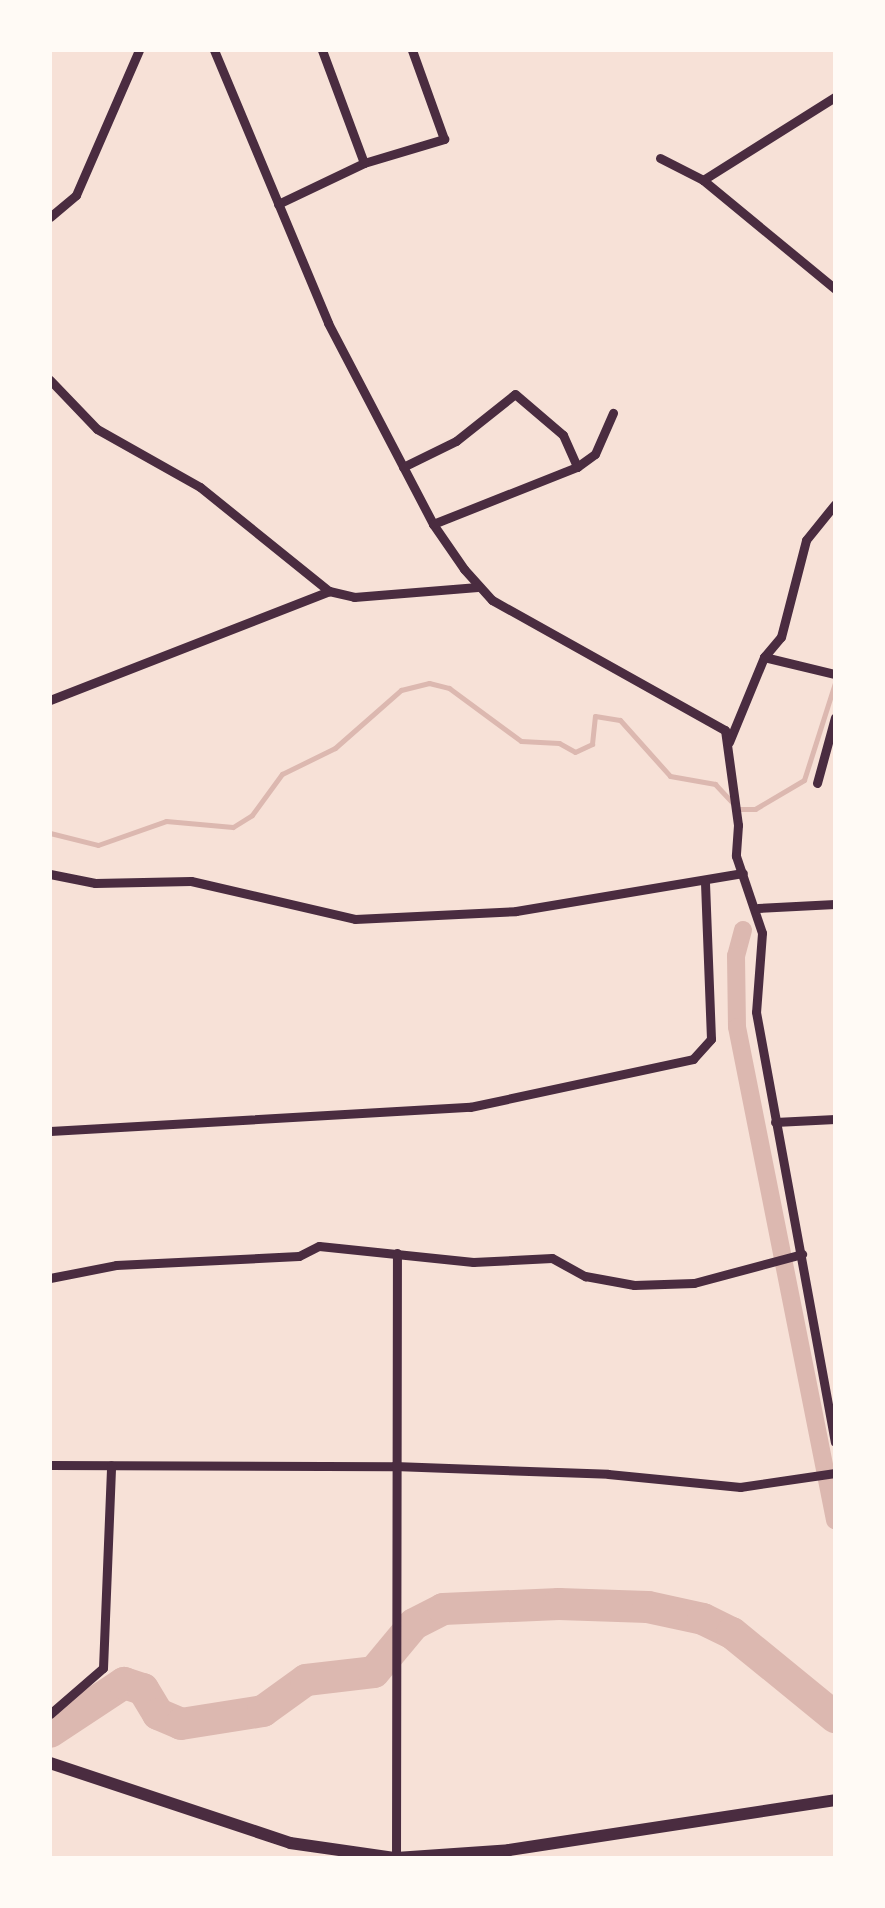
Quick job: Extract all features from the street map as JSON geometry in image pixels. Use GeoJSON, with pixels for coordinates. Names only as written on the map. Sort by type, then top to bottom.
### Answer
{"type":"FeatureCollection","features":[{"type":"Feature","properties":{"kind":"main road"},"geometry":{"type":"LineString","coordinates":[[50,1764],[290,1842],[396,1858],[509,1850],[835,1800]]}},
{"type":"Feature","properties":{"kind":"street"},"geometry":{"type":"LineString","coordinates":[[50,217],[76,195],[138,50]]}},
{"type":"Feature","properties":{"kind":"street"},"geometry":{"type":"LineString","coordinates":[[214,50],[328,323],[433,524],[478,587],[725,730],[738,825],[733,838],[758,908],[756,1012],[835,1442]]}},
{"type":"Feature","properties":{"kind":"street"},"geometry":{"type":"LineString","coordinates":[[322,50],[364,163]]}},
{"type":"Feature","properties":{"kind":"street"},"geometry":{"type":"LineString","coordinates":[[278,204],[364,163],[444,139],[412,50]]}},
{"type":"Feature","properties":{"kind":"street"},"geometry":{"type":"LineString","coordinates":[[703,180],[835,96]]}},
{"type":"Feature","properties":{"kind":"street"},"geometry":{"type":"LineString","coordinates":[[660,158],[703,180],[835,289]]}},
{"type":"Feature","properties":{"kind":"street"},"geometry":{"type":"LineString","coordinates":[[50,380],[97,429],[200,488],[330,590],[354,597],[478,587]]}},
{"type":"Feature","properties":{"kind":"street"},"geometry":{"type":"LineString","coordinates":[[403,467],[456,441],[515,394],[563,435],[577,467]]}},
{"type":"Feature","properties":{"kind":"street"},"geometry":{"type":"LineString","coordinates":[[433,524],[577,467],[595,454],[613,413]]}},
{"type":"Feature","properties":{"kind":"street"},"geometry":{"type":"LineString","coordinates":[[729,742],[764,656],[781,637],[806,540],[835,504]]}},
{"type":"Feature","properties":{"kind":"street"},"geometry":{"type":"LineString","coordinates":[[50,700],[330,590]]}},
{"type":"Feature","properties":{"kind":"street"},"geometry":{"type":"LineString","coordinates":[[764,656],[835,674]]}},
{"type":"Feature","properties":{"kind":"street"},"geometry":{"type":"LineString","coordinates":[[817,783],[835,717]]}},
{"type":"Feature","properties":{"kind":"street"},"geometry":{"type":"LineString","coordinates":[[50,874],[95,883],[190,881],[356,919],[516,911],[743,874]]}},
{"type":"Feature","properties":{"kind":"street"},"geometry":{"type":"LineString","coordinates":[[50,1131],[470,1107],[694,1059],[711,1039],[704,880]]}},
{"type":"Feature","properties":{"kind":"street"},"geometry":{"type":"LineString","coordinates":[[758,908],[835,904]]}},
{"type":"Feature","properties":{"kind":"street"},"geometry":{"type":"LineString","coordinates":[[776,1122],[835,1119]]}},
{"type":"Feature","properties":{"kind":"street"},"geometry":{"type":"LineString","coordinates":[[50,1278],[116,1265],[299,1256],[319,1246],[474,1262],[552,1258],[585,1276],[634,1286],[694,1282],[802,1254]]}},
{"type":"Feature","properties":{"kind":"street"},"geometry":{"type":"LineString","coordinates":[[396,1858],[397,1253]]}},
{"type":"Feature","properties":{"kind":"street"},"geometry":{"type":"LineString","coordinates":[[50,1465],[394,1466],[608,1474],[740,1487],[835,1473]]}},
{"type":"Feature","properties":{"kind":"street"},"geometry":{"type":"LineString","coordinates":[[50,1714],[103,1668],[111,1465]]}},
{"type":"Feature","properties":{"kind":"waterway"},"geometry":{"type":"LineString","coordinates":[[50,833],[98,845],[166,821],[233,827],[252,815],[282,774],[335,748],[401,690],[429,683],[449,688],[521,741],[559,743],[575,752],[592,744],[595,716],[620,720],[670,776],[715,784],[738,809],[755,809],[804,780],[835,683]]}},
{"type":"Feature","properties":{"kind":"waterway"},"geometry":{"type":"LineString","coordinates":[[743,930],[736,956],[737,1027],[835,1520]]}},
{"type":"Feature","properties":{"kind":"waterway"},"geometry":{"type":"LineString","coordinates":[[50,1732],[124,1683],[143,1689],[158,1714],[181,1724],[263,1711],[306,1680],[374,1672],[414,1624],[443,1609],[559,1604],[648,1607],[703,1619],[732,1633],[835,1717]]}}]}
